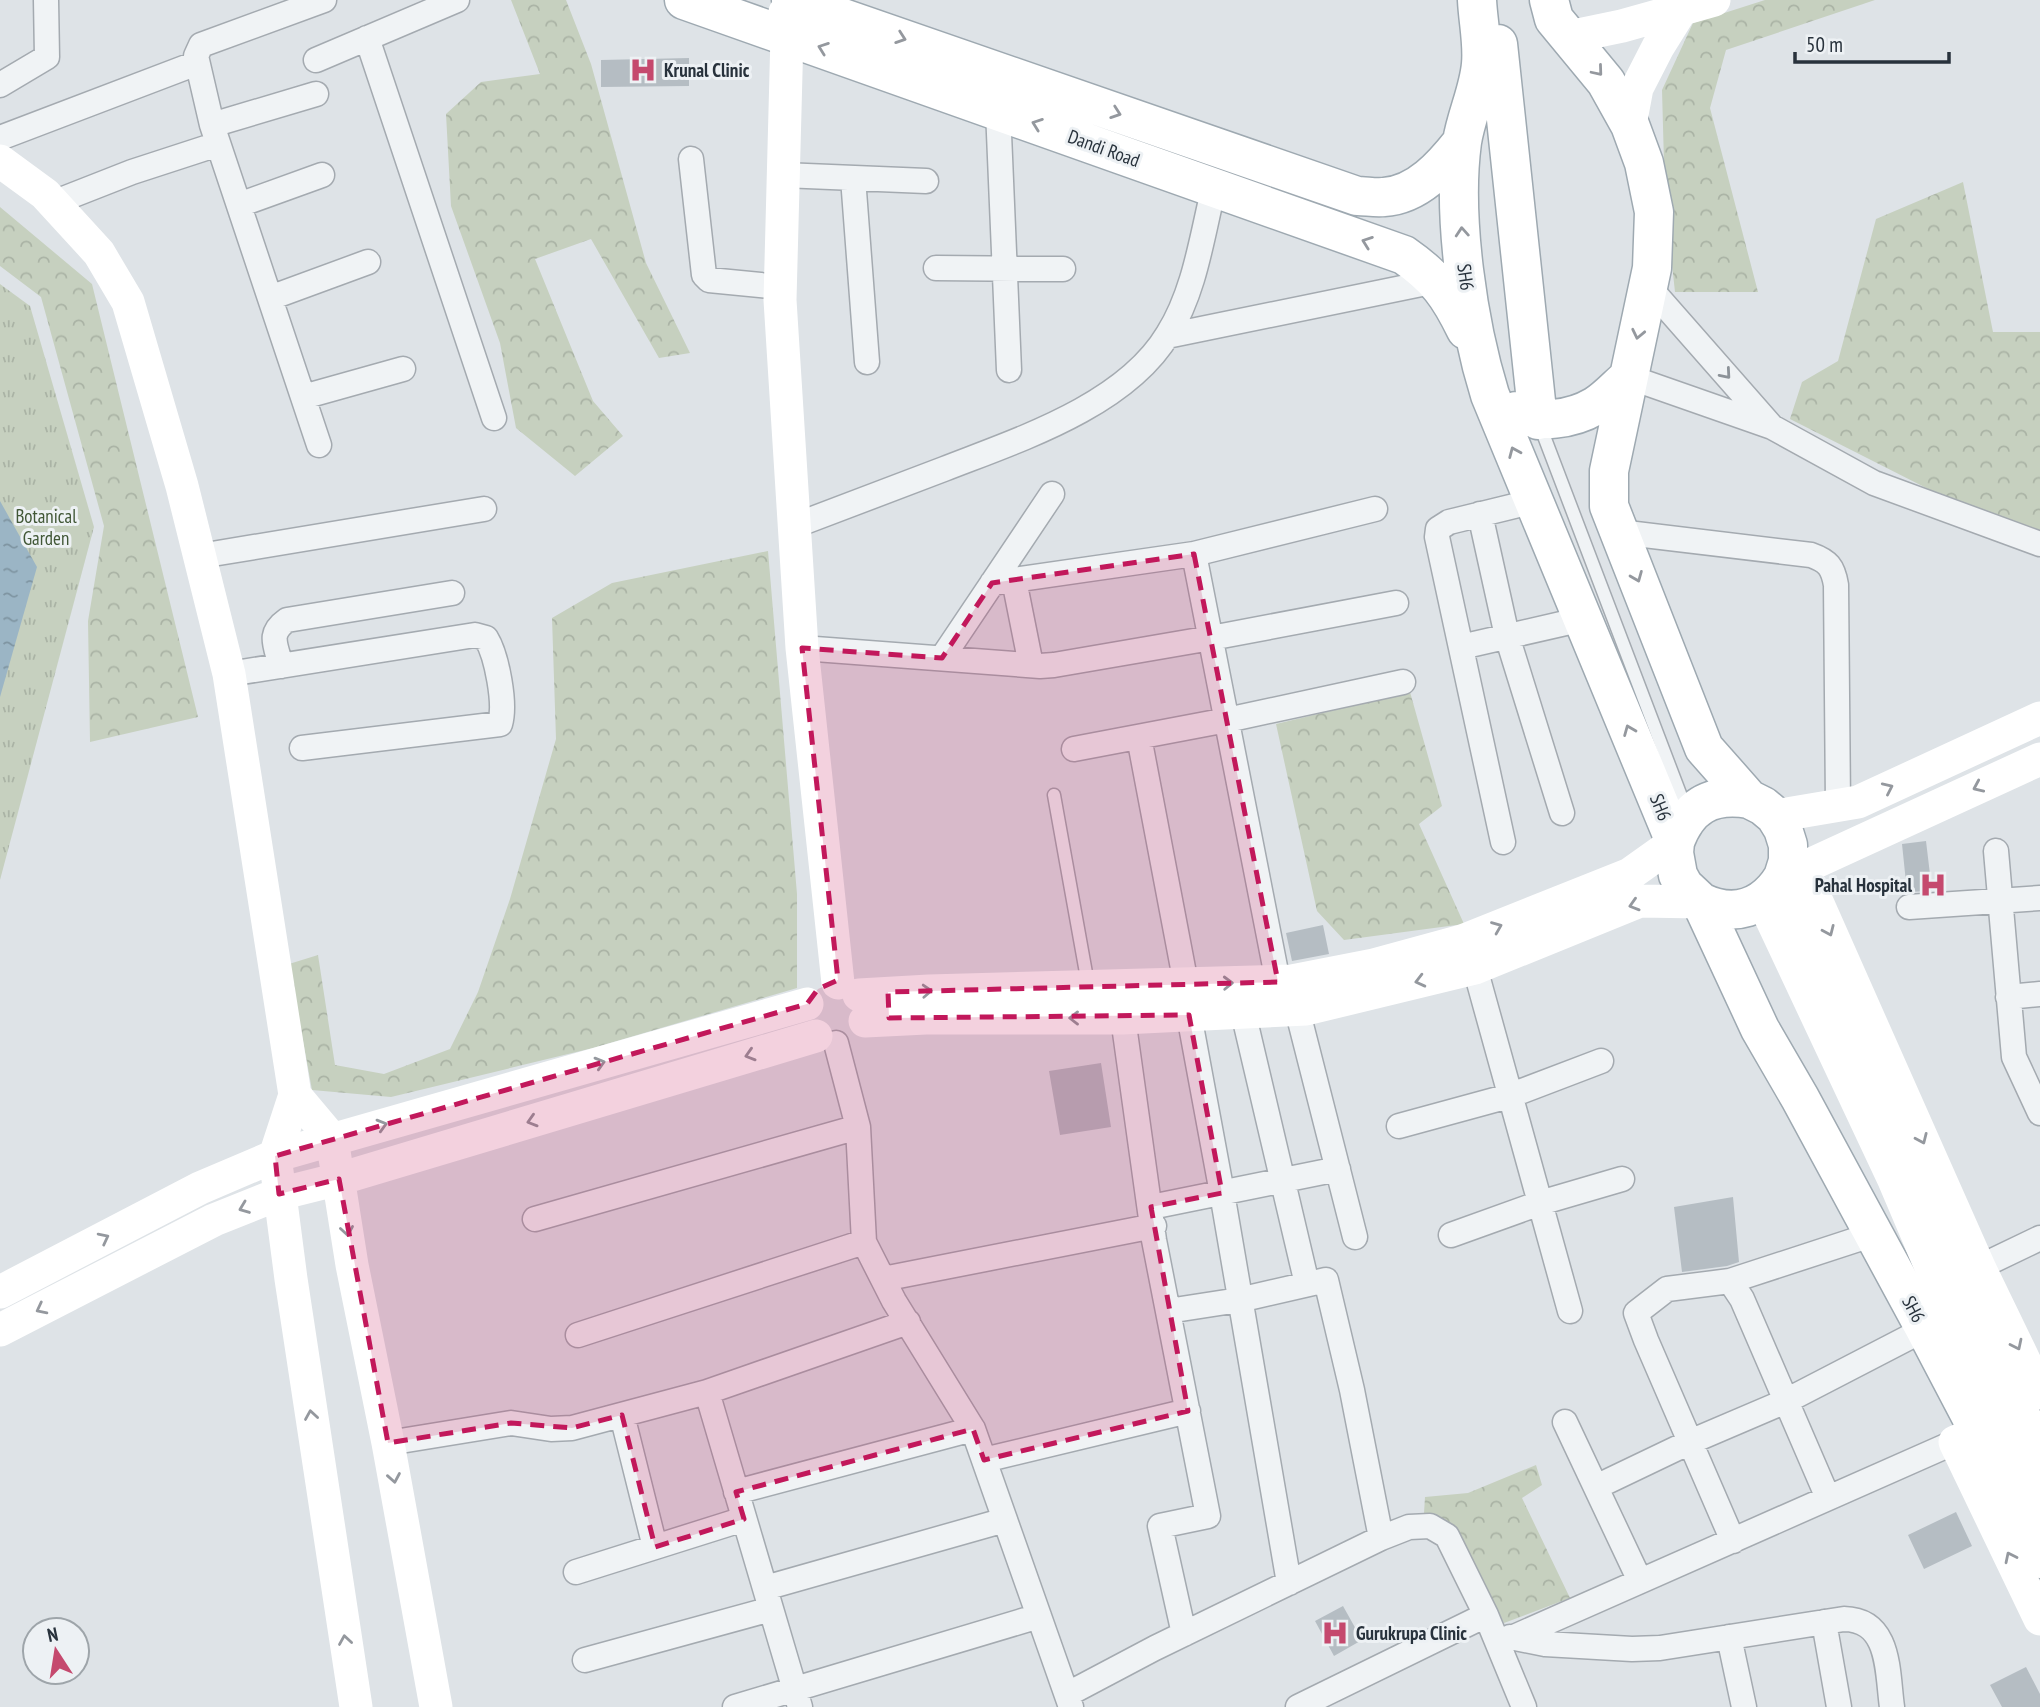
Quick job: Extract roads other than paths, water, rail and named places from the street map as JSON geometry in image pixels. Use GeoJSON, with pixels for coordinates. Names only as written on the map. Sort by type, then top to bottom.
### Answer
{"type":"FeatureCollection","features":[{"type":"Feature","properties":{"kind":"main road","name":"Dandi Road"},"geometry":{"type":"LineString","coordinates":[[684,0],[787,12],[1357,195],[1386,197],[1411,189],[1439,171],[1462,142]]}},
{"type":"Feature","properties":{"kind":"main road","name":"SH6"},"geometry":{"type":"LineString","coordinates":[[1476,0],[1492,47],[1462,142],[1461,222],[1478,354],[1490,396],[1583,619],[1682,829],[1675,864],[1678,875],[1684,886],[1711,906],[1760,1029],[1925,1329],[2040,1559]]}},
{"type":"Feature","properties":{"kind":"main road","name":"Dandi Road"},"geometry":{"type":"LineString","coordinates":[[787,12],[998,110],[1405,255],[1426,270],[1450,297],[1478,354]]}},
{"type":"Feature","properties":{"kind":"main road"},"geometry":{"type":"LineString","coordinates":[[1538,420],[1492,47],[1519,33],[1540,31],[1557,19],[1606,82],[1630,125],[1644,163],[1654,212],[1652,268],[1609,471],[1609,506],[1704,748],[1783,829],[1788,845],[1788,861],[1783,882],[1822,978],[1968,1272],[2040,1457]]}},
{"type":"Feature","properties":{"kind":"main road"},"geometry":{"type":"LineString","coordinates":[[1490,396],[1522,415],[1538,420],[1564,417],[1595,406],[1629,377]]}},
{"type":"Feature","properties":{"kind":"main road"},"geometry":{"type":"LineString","coordinates":[[1682,829],[1700,805],[1716,798],[1732,796],[1762,807]]}},
{"type":"Feature","properties":{"kind":"main road"},"geometry":{"type":"LineString","coordinates":[[1711,906],[1735,911],[1749,908],[1783,882]]}},
{"type":"Feature","properties":{"kind":"street"},"geometry":{"type":"LineString","coordinates":[[0,85],[47,57],[47,0]]}},
{"type":"Feature","properties":{"kind":"street"},"geometry":{"type":"LineString","coordinates":[[319,445],[215,134],[197,63],[197,50],[201,45],[324,0]]}},
{"type":"Feature","properties":{"kind":"street"},"geometry":{"type":"LineString","coordinates":[[316,60],[457,0]]}},
{"type":"Feature","properties":{"kind":"street"},"geometry":{"type":"LineString","coordinates":[[1557,19],[1681,10],[1714,0]]}},
{"type":"Feature","properties":{"kind":"street"},"geometry":{"type":"LineString","coordinates":[[1630,125],[1637,88],[1681,10]]}},
{"type":"Feature","properties":{"kind":"street"},"geometry":{"type":"LineString","coordinates":[[0,1330],[214,1220],[279,1195],[826,1040],[854,1037],[854,1000],[802,648],[794,526],[780,287],[787,12]]}},
{"type":"Feature","properties":{"kind":"street"},"geometry":{"type":"LineString","coordinates":[[367,38],[494,418]]}},
{"type":"Feature","properties":{"kind":"street"},"geometry":{"type":"LineString","coordinates":[[0,138],[197,63]]}},
{"type":"Feature","properties":{"kind":"street"},"geometry":{"type":"LineString","coordinates":[[53,203],[316,94]]}},
{"type":"Feature","properties":{"kind":"street"},"geometry":{"type":"LineString","coordinates":[[998,110],[1009,370]]}},
{"type":"Feature","properties":{"kind":"street"},"geometry":{"type":"LineString","coordinates":[[691,159],[704,275],[709,280],[780,287]]}},
{"type":"Feature","properties":{"kind":"street"},"geometry":{"type":"LineString","coordinates":[[0,161],[45,194],[99,253],[128,302],[182,486],[229,674],[295,1095],[275,1156],[355,1707]]}},
{"type":"Feature","properties":{"kind":"street"},"geometry":{"type":"LineString","coordinates":[[239,205],[322,175]]}},
{"type":"Feature","properties":{"kind":"street"},"geometry":{"type":"LineString","coordinates":[[783,175],[926,181]]}},
{"type":"Feature","properties":{"kind":"street"},"geometry":{"type":"LineString","coordinates":[[853,178],[867,362]]}},
{"type":"Feature","properties":{"kind":"street"},"geometry":{"type":"LineString","coordinates":[[794,526],[1070,418],[1108,394],[1143,365],[1167,337],[1184,305],[1214,187]]}},
{"type":"Feature","properties":{"kind":"street"},"geometry":{"type":"LineString","coordinates":[[270,298],[368,262]]}},
{"type":"Feature","properties":{"kind":"street"},"geometry":{"type":"LineString","coordinates":[[936,268],[1063,269]]}},
{"type":"Feature","properties":{"kind":"street"},"geometry":{"type":"LineString","coordinates":[[1167,337],[1436,281]]}},
{"type":"Feature","properties":{"kind":"street"},"geometry":{"type":"LineString","coordinates":[[1648,286],[1772,427]]}},
{"type":"Feature","properties":{"kind":"street"},"geometry":{"type":"LineString","coordinates":[[303,397],[403,369]]}},
{"type":"Feature","properties":{"kind":"street"},"geometry":{"type":"LineString","coordinates":[[1629,377],[1772,427],[1874,484],[2040,544]]}},
{"type":"Feature","properties":{"kind":"street"},"geometry":{"type":"LineString","coordinates":[[942,658],[1003,581],[1052,494]]}},
{"type":"Feature","properties":{"kind":"street"},"geometry":{"type":"LineString","coordinates":[[1503,842],[1437,537],[1438,529],[1443,524],[1535,501]]}},
{"type":"Feature","properties":{"kind":"street"},"geometry":{"type":"LineString","coordinates":[[200,556],[484,509]]}},
{"type":"Feature","properties":{"kind":"street"},"geometry":{"type":"LineString","coordinates":[[1003,581],[1194,554],[1375,509]]}},
{"type":"Feature","properties":{"kind":"street"},"geometry":{"type":"LineString","coordinates":[[1480,514],[1507,636],[1562,813]]}},
{"type":"Feature","properties":{"kind":"street"},"geometry":{"type":"LineString","coordinates":[[1619,532],[1811,555],[1826,560],[1834,571],[1836,585],[1838,805]]}},
{"type":"Feature","properties":{"kind":"street"},"geometry":{"type":"LineString","coordinates":[[1194,554],[1278,982]]}},
{"type":"Feature","properties":{"kind":"street"},"geometry":{"type":"LineString","coordinates":[[1003,581],[1031,665]]}},
{"type":"Feature","properties":{"kind":"street"},"geometry":{"type":"LineString","coordinates":[[281,666],[273,634],[276,627],[287,620],[452,593]]}},
{"type":"Feature","properties":{"kind":"street"},"geometry":{"type":"LineString","coordinates":[[802,648],[1054,665],[1396,603]]}},
{"type":"Feature","properties":{"kind":"street"},"geometry":{"type":"LineString","coordinates":[[1461,647],[1583,619]]}},
{"type":"Feature","properties":{"kind":"street"},"geometry":{"type":"LineString","coordinates":[[229,674],[475,635],[486,638],[491,647],[503,704],[500,724],[302,748]]}},
{"type":"Feature","properties":{"kind":"street"},"geometry":{"type":"LineString","coordinates":[[1074,749],[1227,720],[1403,682]]}},
{"type":"Feature","properties":{"kind":"street"},"geometry":{"type":"LineString","coordinates":[[1762,807],[1858,802],[2040,718]]}},
{"type":"Feature","properties":{"kind":"street"},"geometry":{"type":"LineString","coordinates":[[1139,737],[1223,1194],[1289,1583]]}},
{"type":"Feature","properties":{"kind":"street"},"geometry":{"type":"LineString","coordinates":[[1783,882],[2040,759]]}},
{"type":"Feature","properties":{"kind":"street"},"geometry":{"type":"LineString","coordinates":[[1524,1707],[1498,1628],[1447,1536],[1430,1526],[1409,1527],[1381,1538],[1184,1634],[1069,1700],[972,1429],[864,1242],[858,1127],[826,1040],[807,1023],[807,1004],[818,989],[926,1018],[1123,1018],[1187,1000],[1374,965],[1462,941],[1630,874],[1682,829]]}},
{"type":"Feature","properties":{"kind":"street"},"geometry":{"type":"LineString","coordinates":[[1996,851],[2014,1057],[2040,1113]]}},
{"type":"Feature","properties":{"kind":"street"},"geometry":{"type":"LineString","coordinates":[[1783,882],[1968,1272],[2040,1393]]}},
{"type":"Feature","properties":{"kind":"street"},"geometry":{"type":"LineString","coordinates":[[1783,882],[1894,1180],[2040,1619]]}},
{"type":"Feature","properties":{"kind":"street"},"geometry":{"type":"LineString","coordinates":[[1909,907],[2040,898]]}},
{"type":"Feature","properties":{"kind":"street"},"geometry":{"type":"LineString","coordinates":[[854,1000],[1089,987],[1187,1000],[1243,1012],[1297,1009],[1475,968],[1640,901],[1711,906],[1857,1175],[1975,1428],[2040,1510]]}},
{"type":"Feature","properties":{"kind":"street"},"geometry":{"type":"LineString","coordinates":[[1475,968],[1570,1311]]}},
{"type":"Feature","properties":{"kind":"street"},"geometry":{"type":"LineString","coordinates":[[2008,997],[2040,994]]}},
{"type":"Feature","properties":{"kind":"street"},"geometry":{"type":"LineString","coordinates":[[0,1292],[200,1188],[275,1156],[807,1004]]}},
{"type":"Feature","properties":{"kind":"street"},"geometry":{"type":"LineString","coordinates":[[1297,1009],[1355,1237]]}},
{"type":"Feature","properties":{"kind":"street"},"geometry":{"type":"LineString","coordinates":[[1243,1012],[1307,1284]]}},
{"type":"Feature","properties":{"kind":"street"},"geometry":{"type":"LineString","coordinates":[[1123,1018],[1168,1311],[1208,1516],[1160,1526],[1184,1634]]}},
{"type":"Feature","properties":{"kind":"street"},"geometry":{"type":"LineString","coordinates":[[1399,1126],[1510,1096],[1601,1061]]}},
{"type":"Feature","properties":{"kind":"street"},"geometry":{"type":"LineString","coordinates":[[295,1095],[332,1139],[352,1265],[436,1707]]}},
{"type":"Feature","properties":{"kind":"street"},"geometry":{"type":"LineString","coordinates":[[535,1219],[858,1127]]}},
{"type":"Feature","properties":{"kind":"street"},"geometry":{"type":"LineString","coordinates":[[883,1279],[1152,1217],[1223,1194],[1338,1169]]}},
{"type":"Feature","properties":{"kind":"street"},"geometry":{"type":"LineString","coordinates":[[1451,1235],[1540,1203],[1622,1179]]}},
{"type":"Feature","properties":{"kind":"street"},"geometry":{"type":"LineString","coordinates":[[1732,1541],[1636,1312],[1667,1289],[1730,1280],[1874,1234]]}},
{"type":"Feature","properties":{"kind":"street"},"geometry":{"type":"LineString","coordinates":[[1968,1272],[2040,1237]]}},
{"type":"Feature","properties":{"kind":"street"},"geometry":{"type":"LineString","coordinates":[[578,1335],[864,1242]]}},
{"type":"Feature","properties":{"kind":"street"},"geometry":{"type":"LineString","coordinates":[[1168,1311],[1239,1300],[1326,1280],[1352,1390],[1381,1538]]}},
{"type":"Feature","properties":{"kind":"street"},"geometry":{"type":"LineString","coordinates":[[1730,1280],[1742,1299],[1828,1499]]}},
{"type":"Feature","properties":{"kind":"street"},"geometry":{"type":"LineString","coordinates":[[387,1443],[510,1423],[551,1429],[572,1428],[707,1392],[908,1322]]}},
{"type":"Feature","properties":{"kind":"street"},"geometry":{"type":"LineString","coordinates":[[1596,1488],[1690,1442],[1786,1401],[1925,1329]]}},
{"type":"Feature","properties":{"kind":"street"},"geometry":{"type":"LineString","coordinates":[[707,1392],[797,1698]]}},
{"type":"Feature","properties":{"kind":"street"},"geometry":{"type":"LineString","coordinates":[[984,1460],[1188,1411]]}},
{"type":"Feature","properties":{"kind":"street"},"geometry":{"type":"LineString","coordinates":[[622,1415],[655,1547]]}},
{"type":"Feature","properties":{"kind":"street"},"geometry":{"type":"LineString","coordinates":[[1565,1422],[1640,1581]]}},
{"type":"Feature","properties":{"kind":"street"},"geometry":{"type":"LineString","coordinates":[[1298,1707],[1498,1628],[1640,1581],[1828,1499],[1975,1428]]}},
{"type":"Feature","properties":{"kind":"street"},"geometry":{"type":"LineString","coordinates":[[736,1492],[972,1429]]}},
{"type":"Feature","properties":{"kind":"street"},"geometry":{"type":"LineString","coordinates":[[576,1572],[744,1518]]}},
{"type":"Feature","properties":{"kind":"street"},"geometry":{"type":"LineString","coordinates":[[585,1660],[1005,1520]]}},
{"type":"Feature","properties":{"kind":"street"},"geometry":{"type":"LineString","coordinates":[[735,1707],[797,1698],[1039,1616]]}},
{"type":"Feature","properties":{"kind":"street"},"geometry":{"type":"LineString","coordinates":[[1498,1628],[1545,1644],[1632,1649],[1660,1648],[1858,1619],[1870,1625],[1882,1643],[1892,1707]]}},
{"type":"Feature","properties":{"kind":"street"},"geometry":{"type":"LineString","coordinates":[[1824,1622],[1839,1707]]}},
{"type":"Feature","properties":{"kind":"street"},"geometry":{"type":"LineString","coordinates":[[1729,1637],[1744,1707]]}},
{"type":"Feature","properties":{"kind":"lane"},"geometry":{"type":"LineString","coordinates":[[1538,420],[1682,829]]}},
{"type":"Feature","properties":{"kind":"lane"},"geometry":{"type":"LineString","coordinates":[[1054,795],[1089,987]]}},
{"type":"Feature","properties":{"kind":"water"},"geometry":{"type":"Polygon","coordinates":[[[0,501],[37,567],[0,697],[0,501]]]}},
{"type":"Feature","properties":{"kind":"place","name":"Krunal Clinic"},"geometry":{"type":"Point","coordinates":[643,70]}},
{"type":"Feature","properties":{"kind":"place","name":"Pahal Hospital"},"geometry":{"type":"Point","coordinates":[1933,885]}},
{"type":"Feature","properties":{"kind":"place","name":"Gurukrupa Clinic"},"geometry":{"type":"Point","coordinates":[1335,1633]}},
{"type":"Feature","properties":{"kind":"park label","name":"Botanical Garden"},"geometry":{"type":"Point","coordinates":[46,527]}}]}
